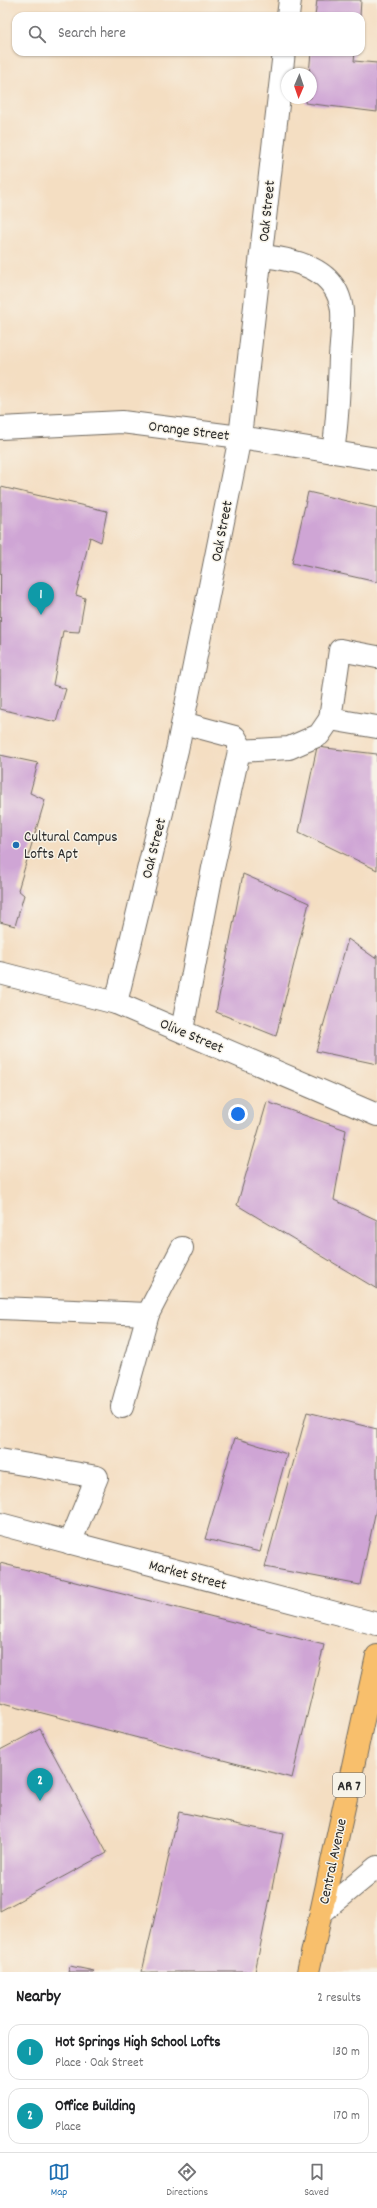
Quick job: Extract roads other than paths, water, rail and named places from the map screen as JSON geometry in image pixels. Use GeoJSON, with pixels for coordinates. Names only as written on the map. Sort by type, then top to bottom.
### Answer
{"type":"FeatureCollection","features":[{"type":"Feature","properties":{"kind":"main road","name":"Central Avenue"},"geometry":{"type":"LineString","coordinates":[[308,1972],[377,1656]]}},
{"type":"Feature","properties":{"kind":"street"},"geometry":{"type":"LineString","coordinates":[[288,12],[290,0]]}},
{"type":"Feature","properties":{"kind":"street","name":"Oak Street"},"geometry":{"type":"LineString","coordinates":[[116,1003],[183,723],[240,437],[284,56]]}},
{"type":"Feature","properties":{"kind":"street"},"geometry":{"type":"LineString","coordinates":[[261,256],[285,258],[306,264],[323,275],[336,291],[342,310],[338,416],[333,452]]}},
{"type":"Feature","properties":{"kind":"street","name":"Orange Street"},"geometry":{"type":"LineString","coordinates":[[0,428],[122,422],[240,437],[377,459]]}},
{"type":"Feature","properties":{"kind":"street"},"geometry":{"type":"LineString","coordinates":[[239,751],[289,748],[303,743],[319,734],[330,719],[340,650],[377,657]]}},
{"type":"Feature","properties":{"kind":"street"},"geometry":{"type":"LineString","coordinates":[[330,719],[377,727]]}},
{"type":"Feature","properties":{"kind":"street"},"geometry":{"type":"LineString","coordinates":[[182,1030],[239,751],[235,738],[183,723]]}},
{"type":"Feature","properties":{"kind":"street","name":"Olive Street"},"geometry":{"type":"LineString","coordinates":[[0,973],[116,1003],[182,1030],[377,1115]]}},
{"type":"Feature","properties":{"kind":"street"},"geometry":{"type":"LineString","coordinates":[[122,1407],[148,1314],[182,1248]]}},
{"type":"Feature","properties":{"kind":"street"},"geometry":{"type":"LineString","coordinates":[[0,1308],[148,1314]]}},
{"type":"Feature","properties":{"kind":"street"},"geometry":{"type":"LineString","coordinates":[[0,1460],[97,1477],[70,1543]]}},
{"type":"Feature","properties":{"kind":"street","name":"Market Street"},"geometry":{"type":"LineString","coordinates":[[0,1524],[377,1624]]}},
{"type":"Feature","properties":{"kind":"street"},"geometry":{"type":"LineString","coordinates":[[321,1913],[377,1867]]}},
{"type":"Feature","properties":{"kind":"place","name":"Hot Springs High School Lofts"},"geometry":{"type":"Point","coordinates":[41,615]}},
{"type":"Feature","properties":{"kind":"place","name":"Cultural Campus Lofts Apt"},"geometry":{"type":"Point","coordinates":[16,845]}},
{"type":"Feature","properties":{"kind":"place","name":"Office Building"},"geometry":{"type":"Point","coordinates":[40,1801]}}]}
